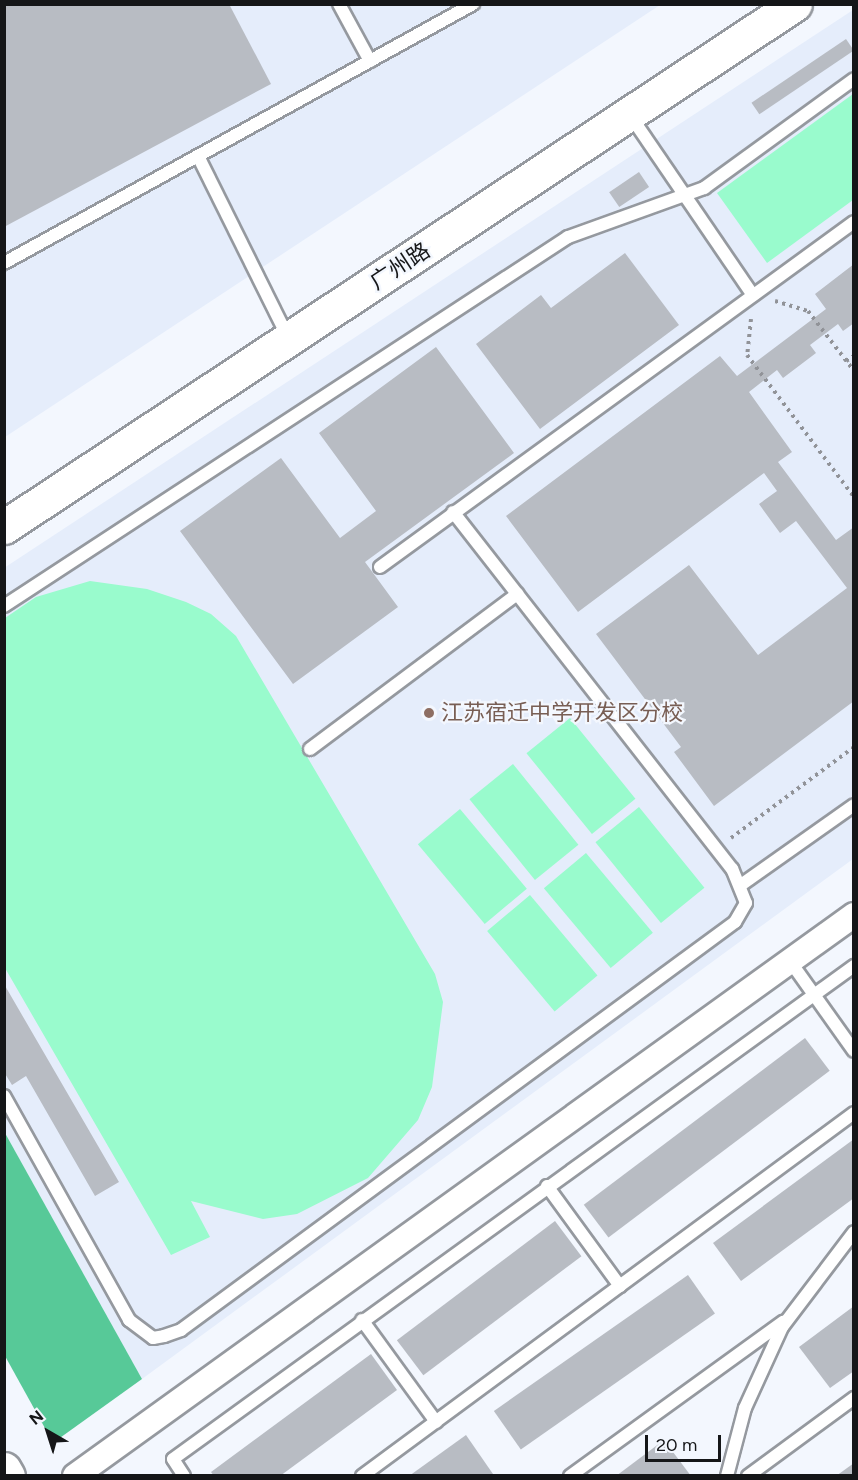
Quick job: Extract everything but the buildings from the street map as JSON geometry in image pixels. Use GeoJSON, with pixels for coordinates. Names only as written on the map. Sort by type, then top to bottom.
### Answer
{"type":"FeatureCollection","features":[{"type":"Feature","properties":{"kind":"main road","name":"广州路"},"geometry":{"type":"LineString","coordinates":[[4,527],[795,4]]}},
{"type":"Feature","properties":{"kind":"main road"},"geometry":{"type":"LineString","coordinates":[[4,1469],[8,1476]]}},
{"type":"Feature","properties":{"kind":"street"},"geometry":{"type":"LineString","coordinates":[[75,1476],[854,915]]}},
{"type":"Feature","properties":{"kind":"lane"},"geometry":{"type":"LineString","coordinates":[[339,4],[370,61]]}},
{"type":"Feature","properties":{"kind":"lane"},"geometry":{"type":"LineString","coordinates":[[4,262],[473,4]]}},
{"type":"Feature","properties":{"kind":"lane"},"geometry":{"type":"LineString","coordinates":[[4,606],[568,237],[704,188],[854,79]]}},
{"type":"Feature","properties":{"kind":"lane"},"geometry":{"type":"LineString","coordinates":[[629,114],[753,295]]}},
{"type":"Feature","properties":{"kind":"lane"},"geometry":{"type":"LineString","coordinates":[[198,156],[289,339]]}},
{"type":"Feature","properties":{"kind":"lane"},"geometry":{"type":"LineString","coordinates":[[380,567],[854,222]]}},
{"type":"Feature","properties":{"kind":"lane"},"geometry":{"type":"LineString","coordinates":[[4,1096],[129,1320],[153,1338],[164,1336],[181,1330],[735,922],[746,903],[741,885],[716,849],[453,512]]}},
{"type":"Feature","properties":{"kind":"lane"},"geometry":{"type":"LineString","coordinates":[[310,749],[517,594]]}},
{"type":"Feature","properties":{"kind":"lane"},"geometry":{"type":"LineString","coordinates":[[741,885],[854,805]]}},
{"type":"Feature","properties":{"kind":"lane"},"geometry":{"type":"LineString","coordinates":[[790,961],[854,1051]]}},
{"type":"Feature","properties":{"kind":"lane"},"geometry":{"type":"LineString","coordinates":[[184,1476],[174,1458],[854,966]]}},
{"type":"Feature","properties":{"kind":"lane"},"geometry":{"type":"LineString","coordinates":[[363,1476],[854,1113]]}},
{"type":"Feature","properties":{"kind":"lane"},"geometry":{"type":"LineString","coordinates":[[547,1186],[620,1286]]}},
{"type":"Feature","properties":{"kind":"lane"},"geometry":{"type":"LineString","coordinates":[[727,1476],[745,1408],[788,1318],[854,1232]]}},
{"type":"Feature","properties":{"kind":"lane"},"geometry":{"type":"LineString","coordinates":[[570,1476],[788,1318]]}},
{"type":"Feature","properties":{"kind":"lane"},"geometry":{"type":"LineString","coordinates":[[362,1320],[436,1422]]}},
{"type":"Feature","properties":{"kind":"lane"},"geometry":{"type":"LineString","coordinates":[[748,1476],[854,1398]]}},
{"type":"Feature","properties":{"kind":"path"},"geometry":{"type":"LineString","coordinates":[[854,371],[808,311],[753,295],[747,356],[854,497]]}},
{"type":"Feature","properties":{"kind":"path"},"geometry":{"type":"LineString","coordinates":[[846,361],[854,356]]}},
{"type":"Feature","properties":{"kind":"path"},"geometry":{"type":"LineString","coordinates":[[716,849],[854,747]]}},
{"type":"Feature","properties":{"kind":"shaded area"},"geometry":{"type":"Polygon","coordinates":[[[5,5],[660,5],[5,437],[5,5]]]}},
{"type":"Feature","properties":{"kind":"shaded area","name":"江苏宿迁中学开发区分校"},"geometry":{"type":"Polygon","coordinates":[[[853,10],[853,859],[142,1379],[5,1133],[4,568],[853,10]]]}},
{"type":"Feature","properties":{"kind":"green space"},"geometry":{"type":"Polygon","coordinates":[[[853,94],[853,200],[767,263],[717,193],[853,94]]]}},
{"type":"Feature","properties":{"kind":"green space"},"geometry":{"type":"Polygon","coordinates":[[[90,581],[147,589],[186,602],[211,614],[236,636],[435,974],[443,1002],[432,1087],[418,1120],[368,1178],[297,1214],[263,1219],[191,1201],[210,1237],[171,1255],[5,968],[5,618],[36,597],[90,581]]]}},
{"type":"Feature","properties":{"kind":"green space"},"geometry":{"type":"Polygon","coordinates":[[[570,718],[635,799],[592,834],[526,753],[570,718]]]}},
{"type":"Feature","properties":{"kind":"green space"},"geometry":{"type":"Polygon","coordinates":[[[513,764],[578,845],[535,880],[469,799],[513,764]]]}},
{"type":"Feature","properties":{"kind":"green space"},"geometry":{"type":"Polygon","coordinates":[[[639,807],[704,888],[661,923],[595,842],[639,807]]]}},
{"type":"Feature","properties":{"kind":"green space"},"geometry":{"type":"Polygon","coordinates":[[[460,809],[527,889],[485,924],[418,844],[460,809]]]}},
{"type":"Feature","properties":{"kind":"green space"},"geometry":{"type":"Polygon","coordinates":[[[586,853],[653,933],[611,968],[544,888],[586,853]]]}},
{"type":"Feature","properties":{"kind":"green space"},"geometry":{"type":"Polygon","coordinates":[[[530,895],[597,975],[555,1011],[487,931],[530,895]]]}},
{"type":"Feature","properties":{"kind":"green space"},"geometry":{"type":"Polygon","coordinates":[[[5,1133],[142,1379],[57,1440],[46,1430],[5,1356],[5,1133]]]}},
{"type":"Feature","properties":{"kind":"place","name":"江苏宿迁中学开发区分校"},"geometry":{"type":"Point","coordinates":[429,713]}}]}
